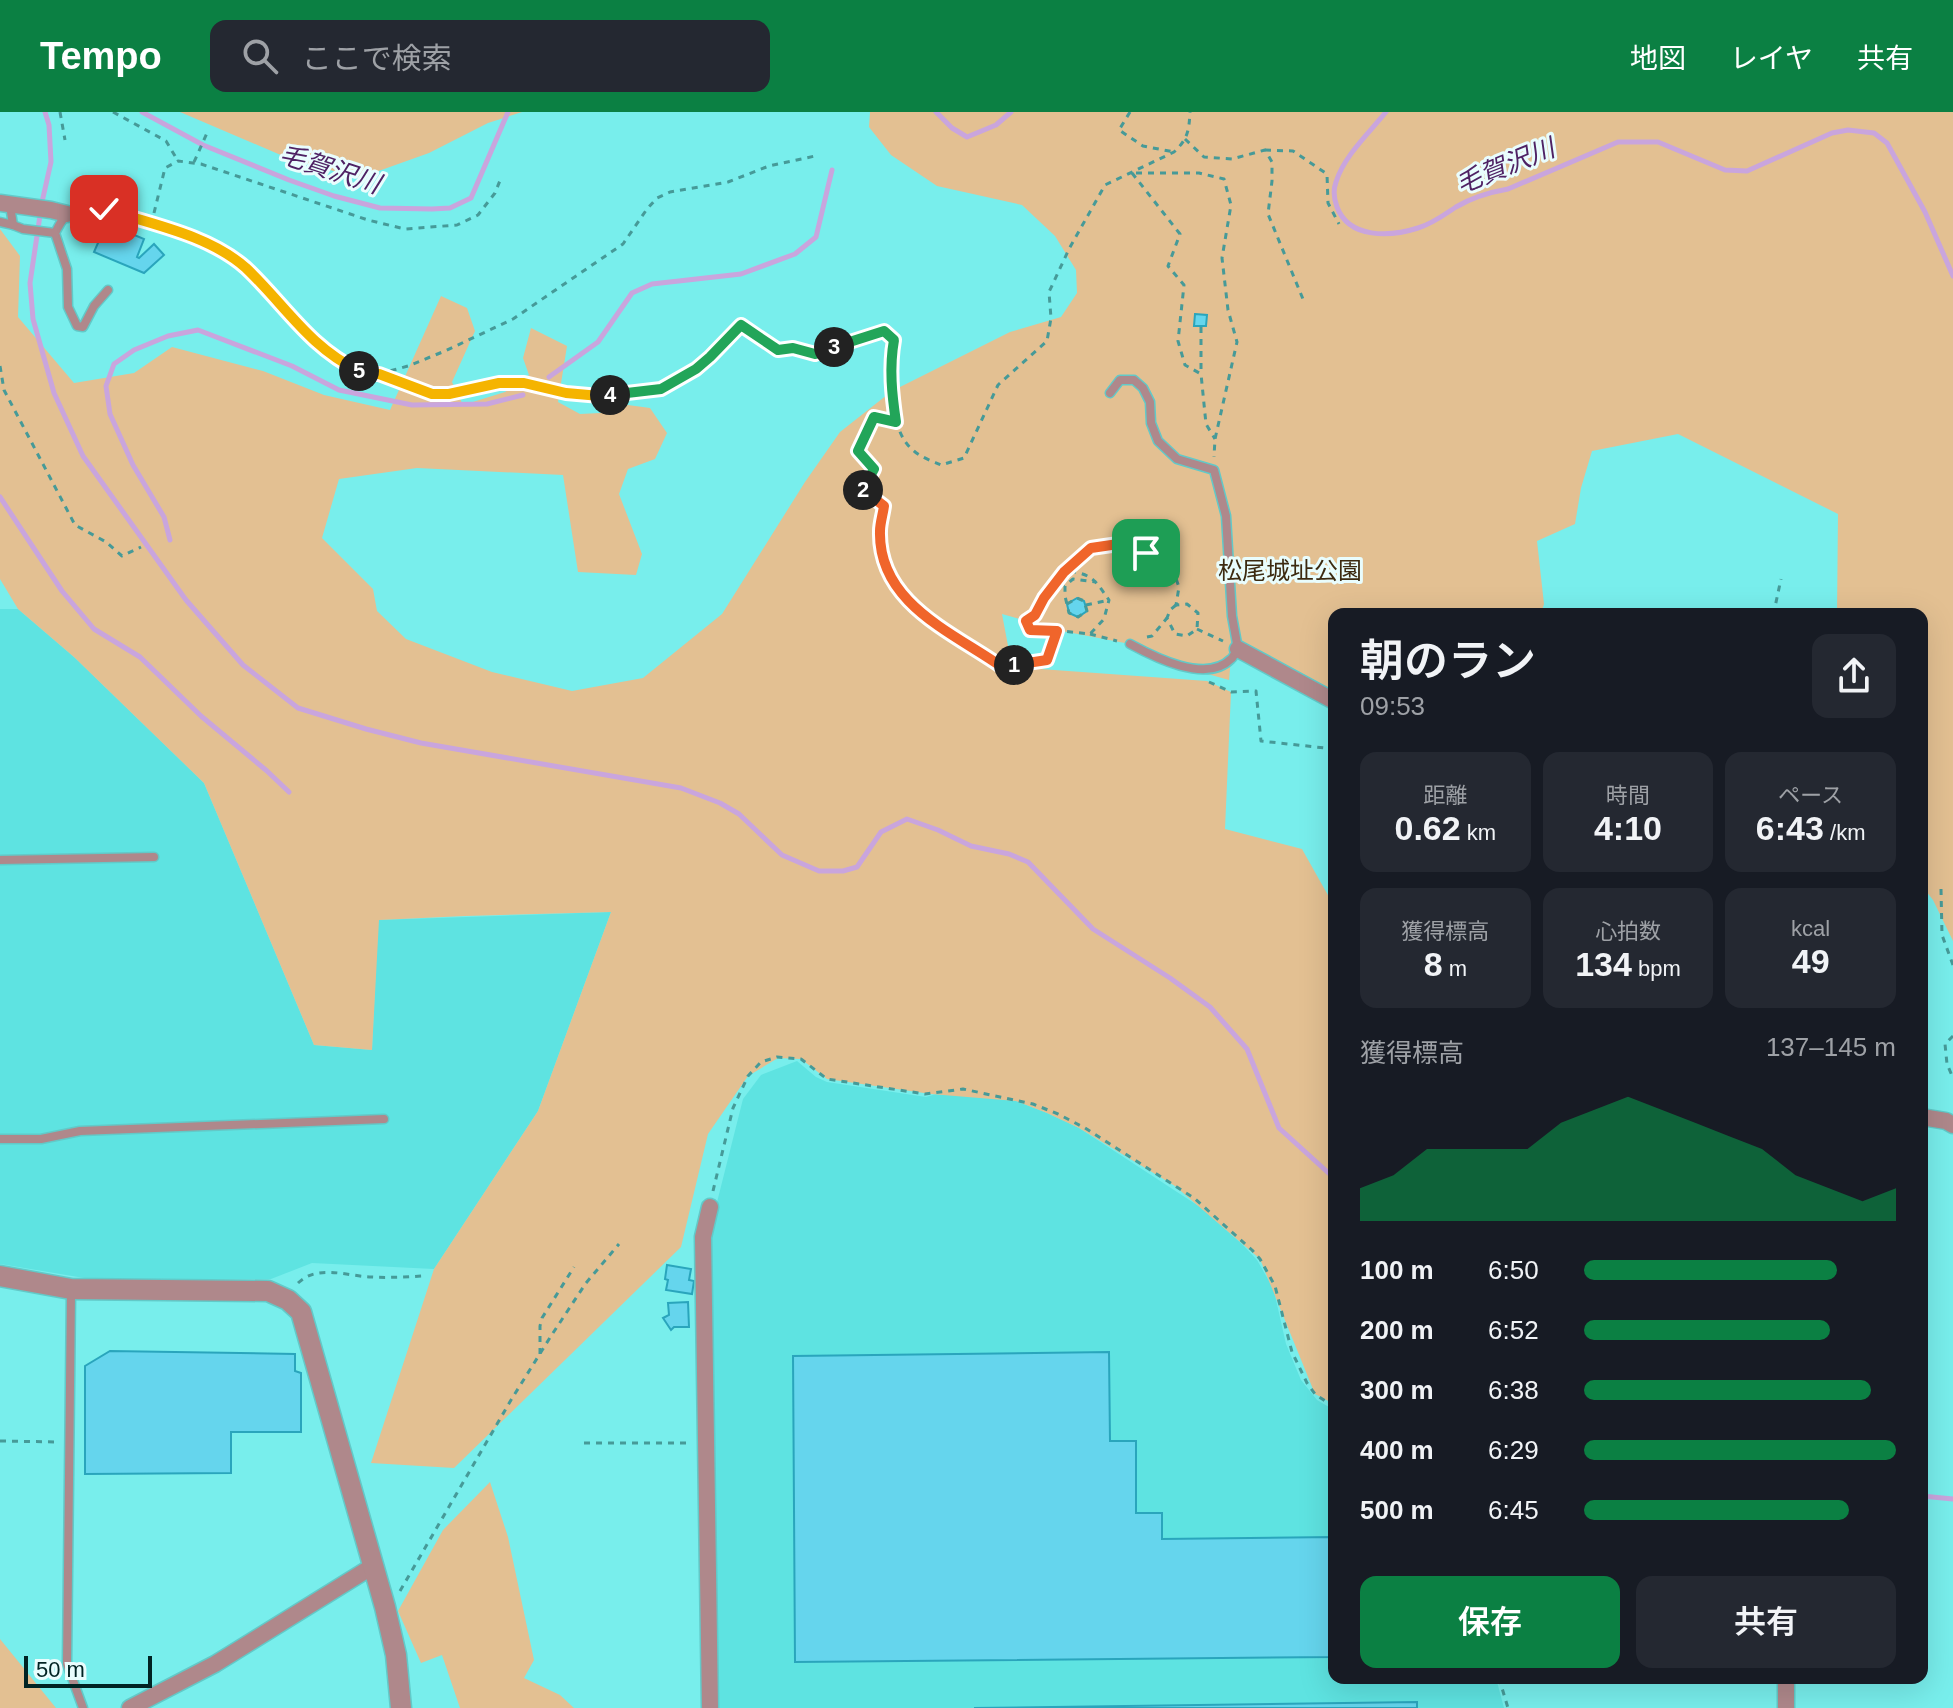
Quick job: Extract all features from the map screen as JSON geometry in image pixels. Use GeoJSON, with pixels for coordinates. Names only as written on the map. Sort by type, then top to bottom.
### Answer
{"type":"FeatureCollection","features":[{"type":"Feature","properties":{"kind":"street"},"geometry":{"type":"LineString","coordinates":[[5,203],[59,212]]}},
{"type":"Feature","properties":{"kind":"street"},"geometry":{"type":"LineString","coordinates":[[1238,649],[1328,698]]}},
{"type":"Feature","properties":{"kind":"street"},"geometry":{"type":"LineString","coordinates":[[1928,1118],[1953,1125]]}},
{"type":"Feature","properties":{"kind":"street"},"geometry":{"type":"LineString","coordinates":[[710,1207],[703,1237],[710,1708]]}},
{"type":"Feature","properties":{"kind":"street"},"geometry":{"type":"LineString","coordinates":[[0,1276],[71,1289],[268,1291],[288,1300],[301,1312],[384,1603],[396,1655],[401,1708]]}},
{"type":"Feature","properties":{"kind":"street"},"geometry":{"type":"LineString","coordinates":[[130,1708],[215,1664],[373,1566]]}},
{"type":"Feature","properties":{"kind":"street"},"geometry":{"type":"LineString","coordinates":[[1786,1684],[1786,1708]]}},
{"type":"Feature","properties":{"kind":"lane"},"geometry":{"type":"LineString","coordinates":[[5,203],[13,225]]}},
{"type":"Feature","properties":{"kind":"lane"},"geometry":{"type":"LineString","coordinates":[[108,290],[94,306],[83,327],[77,326],[68,307],[67,269],[55,233],[59,212],[104,209],[206,242]]}},
{"type":"Feature","properties":{"kind":"lane"},"geometry":{"type":"LineString","coordinates":[[0,222],[55,233]]}},
{"type":"Feature","properties":{"kind":"lane"},"geometry":{"type":"LineString","coordinates":[[1110,393],[1120,380],[1134,380],[1143,388],[1150,402],[1151,423],[1158,441],[1177,459],[1214,470],[1226,516],[1232,616],[1238,649],[1221,666],[1186,668],[1130,644]]}},
{"type":"Feature","properties":{"kind":"lane"},"geometry":{"type":"LineString","coordinates":[[0,860],[154,857]]}},
{"type":"Feature","properties":{"kind":"lane"},"geometry":{"type":"LineString","coordinates":[[0,1139],[41,1139],[80,1131],[384,1119]]}},
{"type":"Feature","properties":{"kind":"lane"},"geometry":{"type":"LineString","coordinates":[[71,1289],[67,1664],[83,1708]]}},
{"type":"Feature","properties":{"kind":"path"},"geometry":{"type":"LineString","coordinates":[[60,112],[65,140]]}},
{"type":"Feature","properties":{"kind":"path"},"geometry":{"type":"LineString","coordinates":[[113,112],[166,141],[178,161]]}},
{"type":"Feature","properties":{"kind":"path"},"geometry":{"type":"LineString","coordinates":[[1130,112],[1119,130],[1143,146],[1174,152]]}},
{"type":"Feature","properties":{"kind":"path"},"geometry":{"type":"LineString","coordinates":[[379,374],[432,394],[449,394],[499,383],[524,383],[566,393],[600,396],[661,389],[696,369],[741,325],[778,350],[793,348],[815,354],[884,331],[894,340],[891,358],[896,422],[911,449],[941,465],[964,458],[998,385],[1047,341],[1051,318],[1049,292],[1105,185],[1174,152],[1189,130],[1190,112]]}},
{"type":"Feature","properties":{"kind":"path"},"geometry":{"type":"LineString","coordinates":[[194,162],[207,133]]}},
{"type":"Feature","properties":{"kind":"path"},"geometry":{"type":"LineString","coordinates":[[1185,139],[1204,157],[1232,159],[1265,150],[1293,151],[1313,162],[1327,174],[1328,203],[1339,224]]}},
{"type":"Feature","properties":{"kind":"path"},"geometry":{"type":"LineString","coordinates":[[1265,150],[1272,162],[1268,214],[1305,304]]}},
{"type":"Feature","properties":{"kind":"path"},"geometry":{"type":"LineString","coordinates":[[206,242],[244,267],[329,354],[366,374],[379,374],[445,351],[513,319],[623,244],[657,198],[670,192],[728,182],[769,166],[815,156]]}},
{"type":"Feature","properties":{"kind":"path"},"geometry":{"type":"LineString","coordinates":[[152,224],[165,168],[178,161],[194,162],[368,220],[405,229],[457,225],[478,215],[495,193],[501,178]]}},
{"type":"Feature","properties":{"kind":"path"},"geometry":{"type":"LineString","coordinates":[[1132,173],[1180,234],[1168,266],[1184,285],[1178,341],[1185,365],[1201,374]]}},
{"type":"Feature","properties":{"kind":"path"},"geometry":{"type":"LineString","coordinates":[[1132,173],[1199,173],[1224,179],[1231,205],[1222,258],[1228,310],[1237,342],[1215,439],[1214,470]]}},
{"type":"Feature","properties":{"kind":"path"},"geometry":{"type":"LineString","coordinates":[[1201,327],[1201,374],[1206,424],[1215,439]]}},
{"type":"Feature","properties":{"kind":"path"},"geometry":{"type":"LineString","coordinates":[[0,366],[4,390],[75,525],[106,542],[122,556],[141,547]]}},
{"type":"Feature","properties":{"kind":"path"},"geometry":{"type":"LineString","coordinates":[[896,422],[874,417],[858,451],[874,469],[862,491],[884,506],[880,531],[883,560],[894,585],[922,615],[1002,667],[1047,660],[1057,631]]}},
{"type":"Feature","properties":{"kind":"path"},"geometry":{"type":"LineString","coordinates":[[1109,600],[1104,619],[1090,634],[1030,630],[1026,621],[1035,615],[1064,572],[1091,548],[1125,543],[1161,561],[1174,573],[1179,587],[1176,605]]}},
{"type":"Feature","properties":{"kind":"path"},"geometry":{"type":"LineString","coordinates":[[1064,572],[1086,574],[1109,600]]}},
{"type":"Feature","properties":{"kind":"path"},"geometry":{"type":"LineString","coordinates":[[1067,604],[1077,598],[1084,601],[1087,611],[1078,617],[1069,613],[1065,596],[1065,586],[1073,579],[1096,582]]}},
{"type":"Feature","properties":{"kind":"path"},"geometry":{"type":"LineString","coordinates":[[1774,608],[1781,579]]}},
{"type":"Feature","properties":{"kind":"path"},"geometry":{"type":"LineString","coordinates":[[1085,605],[1109,600]]}},
{"type":"Feature","properties":{"kind":"path"},"geometry":{"type":"LineString","coordinates":[[1187,604],[1198,613],[1197,629],[1187,636],[1175,634],[1167,618],[1170,610],[1176,605],[1187,604]]}},
{"type":"Feature","properties":{"kind":"path"},"geometry":{"type":"LineString","coordinates":[[1197,629],[1238,649]]}},
{"type":"Feature","properties":{"kind":"path"},"geometry":{"type":"LineString","coordinates":[[1208,668],[1207,681],[1231,692],[1256,691],[1261,741],[1328,748]]}},
{"type":"Feature","properties":{"kind":"path"},"geometry":{"type":"LineString","coordinates":[[1941,889],[1942,935],[1953,965]]}},
{"type":"Feature","properties":{"kind":"path"},"geometry":{"type":"LineString","coordinates":[[1953,1036],[1945,1044],[1947,1064],[1953,1078]]}},
{"type":"Feature","properties":{"kind":"path"},"geometry":{"type":"LineString","coordinates":[[710,1207],[733,1108],[748,1076],[761,1062],[777,1057],[801,1059],[827,1079],[925,1094],[963,1089],[1033,1104],[1085,1128],[1194,1198],[1252,1250],[1275,1286],[1292,1352],[1307,1383],[1315,1394],[1328,1403]]}},
{"type":"Feature","properties":{"kind":"path"},"geometry":{"type":"LineString","coordinates":[[384,1603],[402,1589],[511,1400],[586,1283],[619,1244]]}},
{"type":"Feature","properties":{"kind":"path"},"geometry":{"type":"LineString","coordinates":[[540,1354],[542,1318],[574,1267]]}},
{"type":"Feature","properties":{"kind":"path"},"geometry":{"type":"LineString","coordinates":[[288,1300],[299,1280],[312,1273],[327,1271],[369,1277],[422,1276]]}},
{"type":"Feature","properties":{"kind":"path"},"geometry":{"type":"LineString","coordinates":[[0,1441],[70,1442]]}},
{"type":"Feature","properties":{"kind":"path"},"geometry":{"type":"LineString","coordinates":[[584,1443],[706,1443]]}},
{"type":"Feature","properties":{"kind":"path"},"geometry":{"type":"LineString","coordinates":[[1501,1684],[1508,1708]]}},
{"type":"Feature","properties":{"kind":"shaded area"},"geometry":{"type":"Polygon","coordinates":[[[0,609],[18,609],[74,657],[204,783],[314,1045],[372,1050],[378,920],[611,912],[538,1111],[434,1269],[312,1263],[271,1279],[96,1280],[0,1264],[0,609]]]}},
{"type":"Feature","properties":{"kind":"shaded area"},"geometry":{"type":"Polygon","coordinates":[[[797,1061],[827,1082],[926,1097],[943,1092],[1016,1101],[1079,1128],[1200,1207],[1257,1260],[1274,1291],[1286,1344],[1301,1380],[1317,1400],[1328,1406],[1328,1684],[1498,1684],[1504,1708],[716,1708],[708,1238],[743,1099],[761,1075],[797,1061]]]}},
{"type":"Feature","properties":{"kind":"green space"},"geometry":{"type":"Polygon","coordinates":[[[180,112],[522,112],[488,123],[429,153],[359,178],[290,159],[180,112]]]}},
{"type":"Feature","properties":{"kind":"green space","name":"松尾城址公園"},"geometry":{"type":"Polygon","coordinates":[[[870,112],[1953,112],[1953,941],[1928,894],[1928,608],[1837,608],[1838,514],[1678,434],[1592,451],[1575,524],[1537,541],[1543,608],[1328,608],[1328,698],[1238,649],[1231,659],[1229,680],[1186,668],[1130,644],[1062,631],[1002,614],[1012,667],[1207,681],[1231,692],[1225,829],[1302,849],[1328,895],[1328,1401],[1315,1394],[1260,1259],[1175,1186],[1079,1128],[1016,1101],[931,1094],[827,1079],[801,1059],[778,1058],[748,1076],[708,1134],[681,1247],[454,1468],[371,1463],[434,1269],[538,1111],[611,912],[379,920],[372,1050],[314,1045],[204,783],[74,657],[18,609],[0,579],[0,229],[20,256],[18,317],[74,383],[134,373],[172,347],[263,371],[324,395],[390,410],[441,296],[467,308],[475,331],[452,382],[463,405],[505,392],[529,375],[523,358],[531,328],[567,346],[558,402],[580,414],[600,413],[628,405],[650,408],[667,433],[655,459],[628,469],[619,494],[642,554],[636,575],[578,572],[563,475],[417,468],[339,479],[322,538],[373,589],[377,611],[406,639],[492,672],[572,691],[643,678],[722,614],[840,432],[892,391],[1010,332],[1061,317],[1077,293],[1076,270],[1055,236],[1022,205],[937,186],[891,155],[869,127],[870,112]]]}},
{"type":"Feature","properties":{"kind":"green space"},"geometry":{"type":"Polygon","coordinates":[[[490,1482],[508,1537],[534,1660],[524,1678],[560,1695],[574,1708],[460,1708],[442,1655],[421,1663],[398,1611],[443,1530],[490,1482]]]}},
{"type":"Feature","properties":{"kind":"green space"},"geometry":{"type":"Polygon","coordinates":[[[0,1639],[56,1708],[0,1708],[0,1639]]]}},
{"type":"Feature","properties":{"kind":"building"},"geometry":{"type":"Polygon","coordinates":[[[113,226],[144,239],[137,257],[154,244],[164,255],[144,273],[94,252],[101,236],[108,239],[113,226]]]}},
{"type":"Feature","properties":{"kind":"building"},"geometry":{"type":"Polygon","coordinates":[[[1195,314],[1207,315],[1206,326],[1194,326],[1195,314]]]}},
{"type":"Feature","properties":{"kind":"building"},"geometry":{"type":"Polygon","coordinates":[[[1077,598],[1084,601],[1087,611],[1078,617],[1069,613],[1067,604],[1077,598]]]}},
{"type":"Feature","properties":{"kind":"building"},"geometry":{"type":"Polygon","coordinates":[[[667,1265],[691,1269],[689,1280],[694,1281],[692,1294],[666,1290],[667,1265]]]}},
{"type":"Feature","properties":{"kind":"building"},"geometry":{"type":"Polygon","coordinates":[[[688,1302],[689,1327],[674,1327],[671,1330],[663,1318],[669,1315],[668,1303],[688,1302]]]}},
{"type":"Feature","properties":{"kind":"building"},"geometry":{"type":"Polygon","coordinates":[[[110,1351],[295,1354],[295,1371],[301,1373],[301,1432],[231,1432],[231,1473],[85,1474],[85,1366],[110,1351]]]}},
{"type":"Feature","properties":{"kind":"building"},"geometry":{"type":"Polygon","coordinates":[[[1109,1352],[1110,1441],[1136,1441],[1136,1513],[1162,1513],[1162,1539],[1328,1537],[1328,1657],[795,1662],[793,1356],[1109,1352]]]}},
{"type":"Feature","properties":{"kind":"building"},"geometry":{"type":"Polygon","coordinates":[[[1417,1702],[1417,1708],[974,1708],[1417,1702]]]}},
{"type":"Feature","properties":{"kind":"waterway"},"geometry":{"type":"LineString","coordinates":[[45,112],[49,125],[51,162],[30,283],[33,319],[54,393],[83,456],[186,600],[243,665],[298,708],[366,729],[421,743],[681,788],[739,814],[782,855],[819,871],[843,871],[857,867],[881,832],[907,819],[971,846],[1009,854],[1028,862],[1093,929],[1210,1007],[1247,1049],[1279,1128],[1328,1173]]}},
{"type":"Feature","properties":{"kind":"waterway","name":"毛賀沢川"},"geometry":{"type":"LineString","coordinates":[[142,112],[203,145],[334,196],[380,208],[432,209],[450,208],[471,198],[508,112]]}},
{"type":"Feature","properties":{"kind":"waterway","name":"毛賀沢川"},"geometry":{"type":"LineString","coordinates":[[936,112],[952,128],[967,137],[996,125],[1011,112]]}},
{"type":"Feature","properties":{"kind":"waterway","name":"毛賀沢川"},"geometry":{"type":"LineString","coordinates":[[1386,112],[1351,154],[1335,185],[1337,207],[1351,225],[1361,230],[1383,234],[1423,226],[1468,201],[1508,189],[1618,142],[1658,142],[1725,170],[1747,171],[1832,133],[1848,130],[1874,133],[1887,143],[1925,212],[1953,276]]}},
{"type":"Feature","properties":{"kind":"waterway"},"geometry":{"type":"LineString","coordinates":[[549,377],[598,342],[632,293],[652,284],[741,274],[795,254],[816,237],[832,170]]}},
{"type":"Feature","properties":{"kind":"waterway"},"geometry":{"type":"LineString","coordinates":[[170,540],[164,517],[133,465],[110,414],[106,386],[114,364],[134,350],[168,336],[198,330],[292,366],[339,390],[412,405],[487,404],[523,395]]}},
{"type":"Feature","properties":{"kind":"waterway"},"geometry":{"type":"LineString","coordinates":[[0,497],[62,591],[94,629],[140,657],[201,716],[289,792]]}},
{"type":"Feature","properties":{"kind":"waterway"},"geometry":{"type":"LineString","coordinates":[[1928,1497],[1953,1499]]}},
{"type":"Feature","properties":{"kind":"route"},"geometry":{"type":"LineString","coordinates":[[104,209],[206,242],[244,267],[329,354],[366,374],[379,374],[432,394],[449,394],[499,383],[524,383],[566,393],[600,396],[661,389],[696,369],[741,325],[778,350],[793,348],[815,354],[884,331],[894,340],[891,358],[896,422],[874,417],[858,451],[874,469],[862,491],[884,506],[880,531],[883,560],[894,585],[922,615],[1002,667],[1047,660],[1057,631],[1030,630],[1026,621],[1035,615],[1064,572],[1091,548],[1125,543],[1146,553]]}}]}
